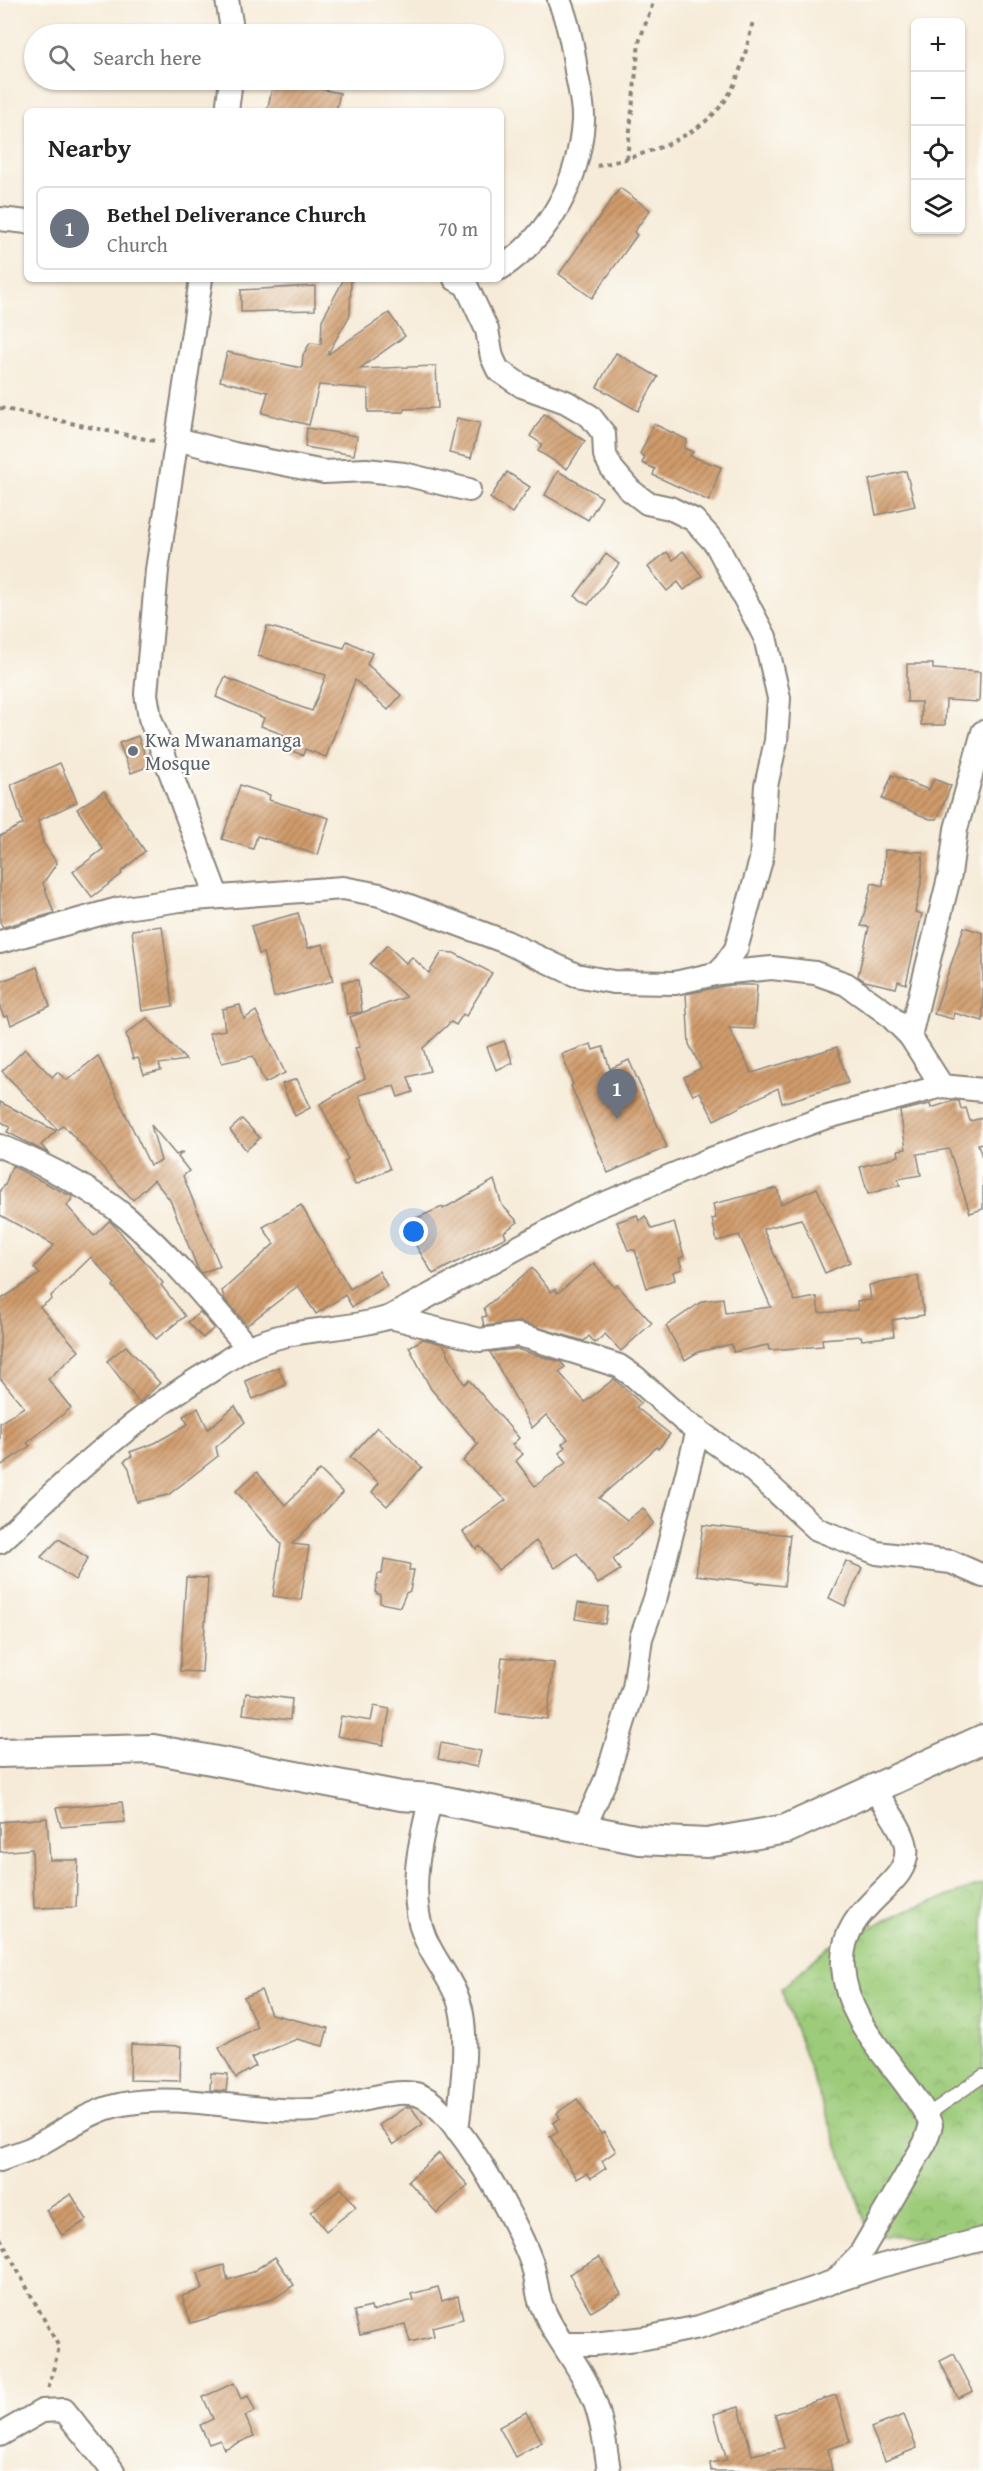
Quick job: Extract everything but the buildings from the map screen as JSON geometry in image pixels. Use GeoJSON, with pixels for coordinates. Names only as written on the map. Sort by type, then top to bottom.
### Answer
{"type":"FeatureCollection","features":[{"type":"Feature","properties":{"kind":"street"},"geometry":{"type":"LineString","coordinates":[[227,0],[231,24]]}},
{"type":"Feature","properties":{"kind":"street"},"geometry":{"type":"LineString","coordinates":[[504,266],[522,254],[548,225],[576,171],[583,119],[570,24],[559,0]]}},
{"type":"Feature","properties":{"kind":"street"},"geometry":{"type":"LineString","coordinates":[[227,108],[230,90]]}},
{"type":"Feature","properties":{"kind":"street"},"geometry":{"type":"LineString","coordinates":[[0,219],[24,222]]}},
{"type":"Feature","properties":{"kind":"street"},"geometry":{"type":"LineString","coordinates":[[199,282],[157,570],[146,694],[157,737],[217,896]]}},
{"type":"Feature","properties":{"kind":"street"},"geometry":{"type":"LineString","coordinates":[[468,282],[487,330],[492,357],[498,370],[522,386],[566,402],[590,416],[604,434],[605,455],[612,470],[630,490],[647,503],[670,508],[694,520],[716,544],[765,637],[779,698],[776,741],[766,786],[761,860],[736,949],[720,973]]}},
{"type":"Feature","properties":{"kind":"street"},"geometry":{"type":"LineString","coordinates":[[177,442],[324,472],[366,470],[404,474],[469,490]]}},
{"type":"Feature","properties":{"kind":"street"},"geometry":{"type":"LineString","coordinates":[[910,1036],[950,874],[956,829],[983,732]]}},
{"type":"Feature","properties":{"kind":"street"},"geometry":{"type":"LineString","coordinates":[[0,942],[118,909],[217,896],[344,888],[380,895],[506,942],[576,975],[614,982],[675,983],[720,973],[772,968],[815,973],[846,984],[888,1014],[910,1036],[942,1086]]}},
{"type":"Feature","properties":{"kind":"street"},"geometry":{"type":"LineString","coordinates":[[0,1542],[95,1454],[163,1400],[249,1348],[287,1335],[365,1326],[390,1317],[580,1214],[627,1193],[824,1118],[942,1086],[983,1090]]}},
{"type":"Feature","properties":{"kind":"street"},"geometry":{"type":"LineString","coordinates":[[0,1146],[68,1179],[125,1216],[151,1239],[249,1348]]}},
{"type":"Feature","properties":{"kind":"street"},"geometry":{"type":"LineString","coordinates":[[390,1317],[480,1340],[517,1335],[619,1366],[698,1430],[749,1467],[817,1529],[877,1553],[951,1562],[983,1576]]}},
{"type":"Feature","properties":{"kind":"street"},"geometry":{"type":"LineString","coordinates":[[584,1830],[606,1779],[634,1688],[641,1638],[656,1596],[698,1430]]}},
{"type":"Feature","properties":{"kind":"street"},"geometry":{"type":"LineString","coordinates":[[0,1753],[153,1749],[401,1796],[431,1798],[640,1840],[707,1843],[786,1829],[983,1739]]}},
{"type":"Feature","properties":{"kind":"street"},"geometry":{"type":"LineString","coordinates":[[835,2281],[859,2256],[920,2151],[931,2127],[927,2115],[861,2025],[846,1990],[843,1954],[852,1924],[870,1901],[901,1872],[906,1863],[903,1838],[875,1790]]}},
{"type":"Feature","properties":{"kind":"street"},"geometry":{"type":"LineString","coordinates":[[431,1798],[419,1842],[418,1894],[425,1938],[460,2003],[464,2075],[457,2130]]}},
{"type":"Feature","properties":{"kind":"street"},"geometry":{"type":"LineString","coordinates":[[0,2160],[28,2150],[96,2112],[123,2104],[198,2103],[294,2111],[335,2108],[400,2091],[420,2095],[436,2107],[457,2130],[504,2200],[532,2263],[540,2302],[588,2386],[597,2409],[609,2471]]}},
{"type":"Feature","properties":{"kind":"street"},"geometry":{"type":"LineString","coordinates":[[564,2344],[594,2344],[645,2338],[699,2327],[835,2281],[983,2239]]}},
{"type":"Feature","properties":{"kind":"street"},"geometry":{"type":"LineString","coordinates":[[0,2435],[42,2411],[64,2410],[113,2471]]}},
{"type":"Feature","properties":{"kind":"lane"},"geometry":{"type":"LineString","coordinates":[[927,2115],[983,2076]]}},
{"type":"Feature","properties":{"kind":"path"},"geometry":{"type":"LineString","coordinates":[[627,159],[639,42],[654,0]]}},
{"type":"Feature","properties":{"kind":"path"},"geometry":{"type":"LineString","coordinates":[[576,171],[653,152],[707,120],[732,89],[744,60],[753,21]]}},
{"type":"Feature","properties":{"kind":"path"},"geometry":{"type":"LineString","coordinates":[[0,408],[177,442]]}},
{"type":"Feature","properties":{"kind":"path"},"geometry":{"type":"LineString","coordinates":[[0,2238],[59,2348],[42,2411]]}},
{"type":"Feature","properties":{"kind":"green space"},"geometry":{"type":"Polygon","coordinates":[[[983,1884],[983,2231],[945,2240],[870,2235],[781,1989],[828,1947],[906,1911],[983,1884]]]}},
{"type":"Feature","properties":{"kind":"place","name":"Kwa Mwanamanga Mosque"},"geometry":{"type":"Point","coordinates":[133,751]}},
{"type":"Feature","properties":{"kind":"place","name":"Bethel Deliverance Church"},"geometry":{"type":"Point","coordinates":[617,1119]}}]}
